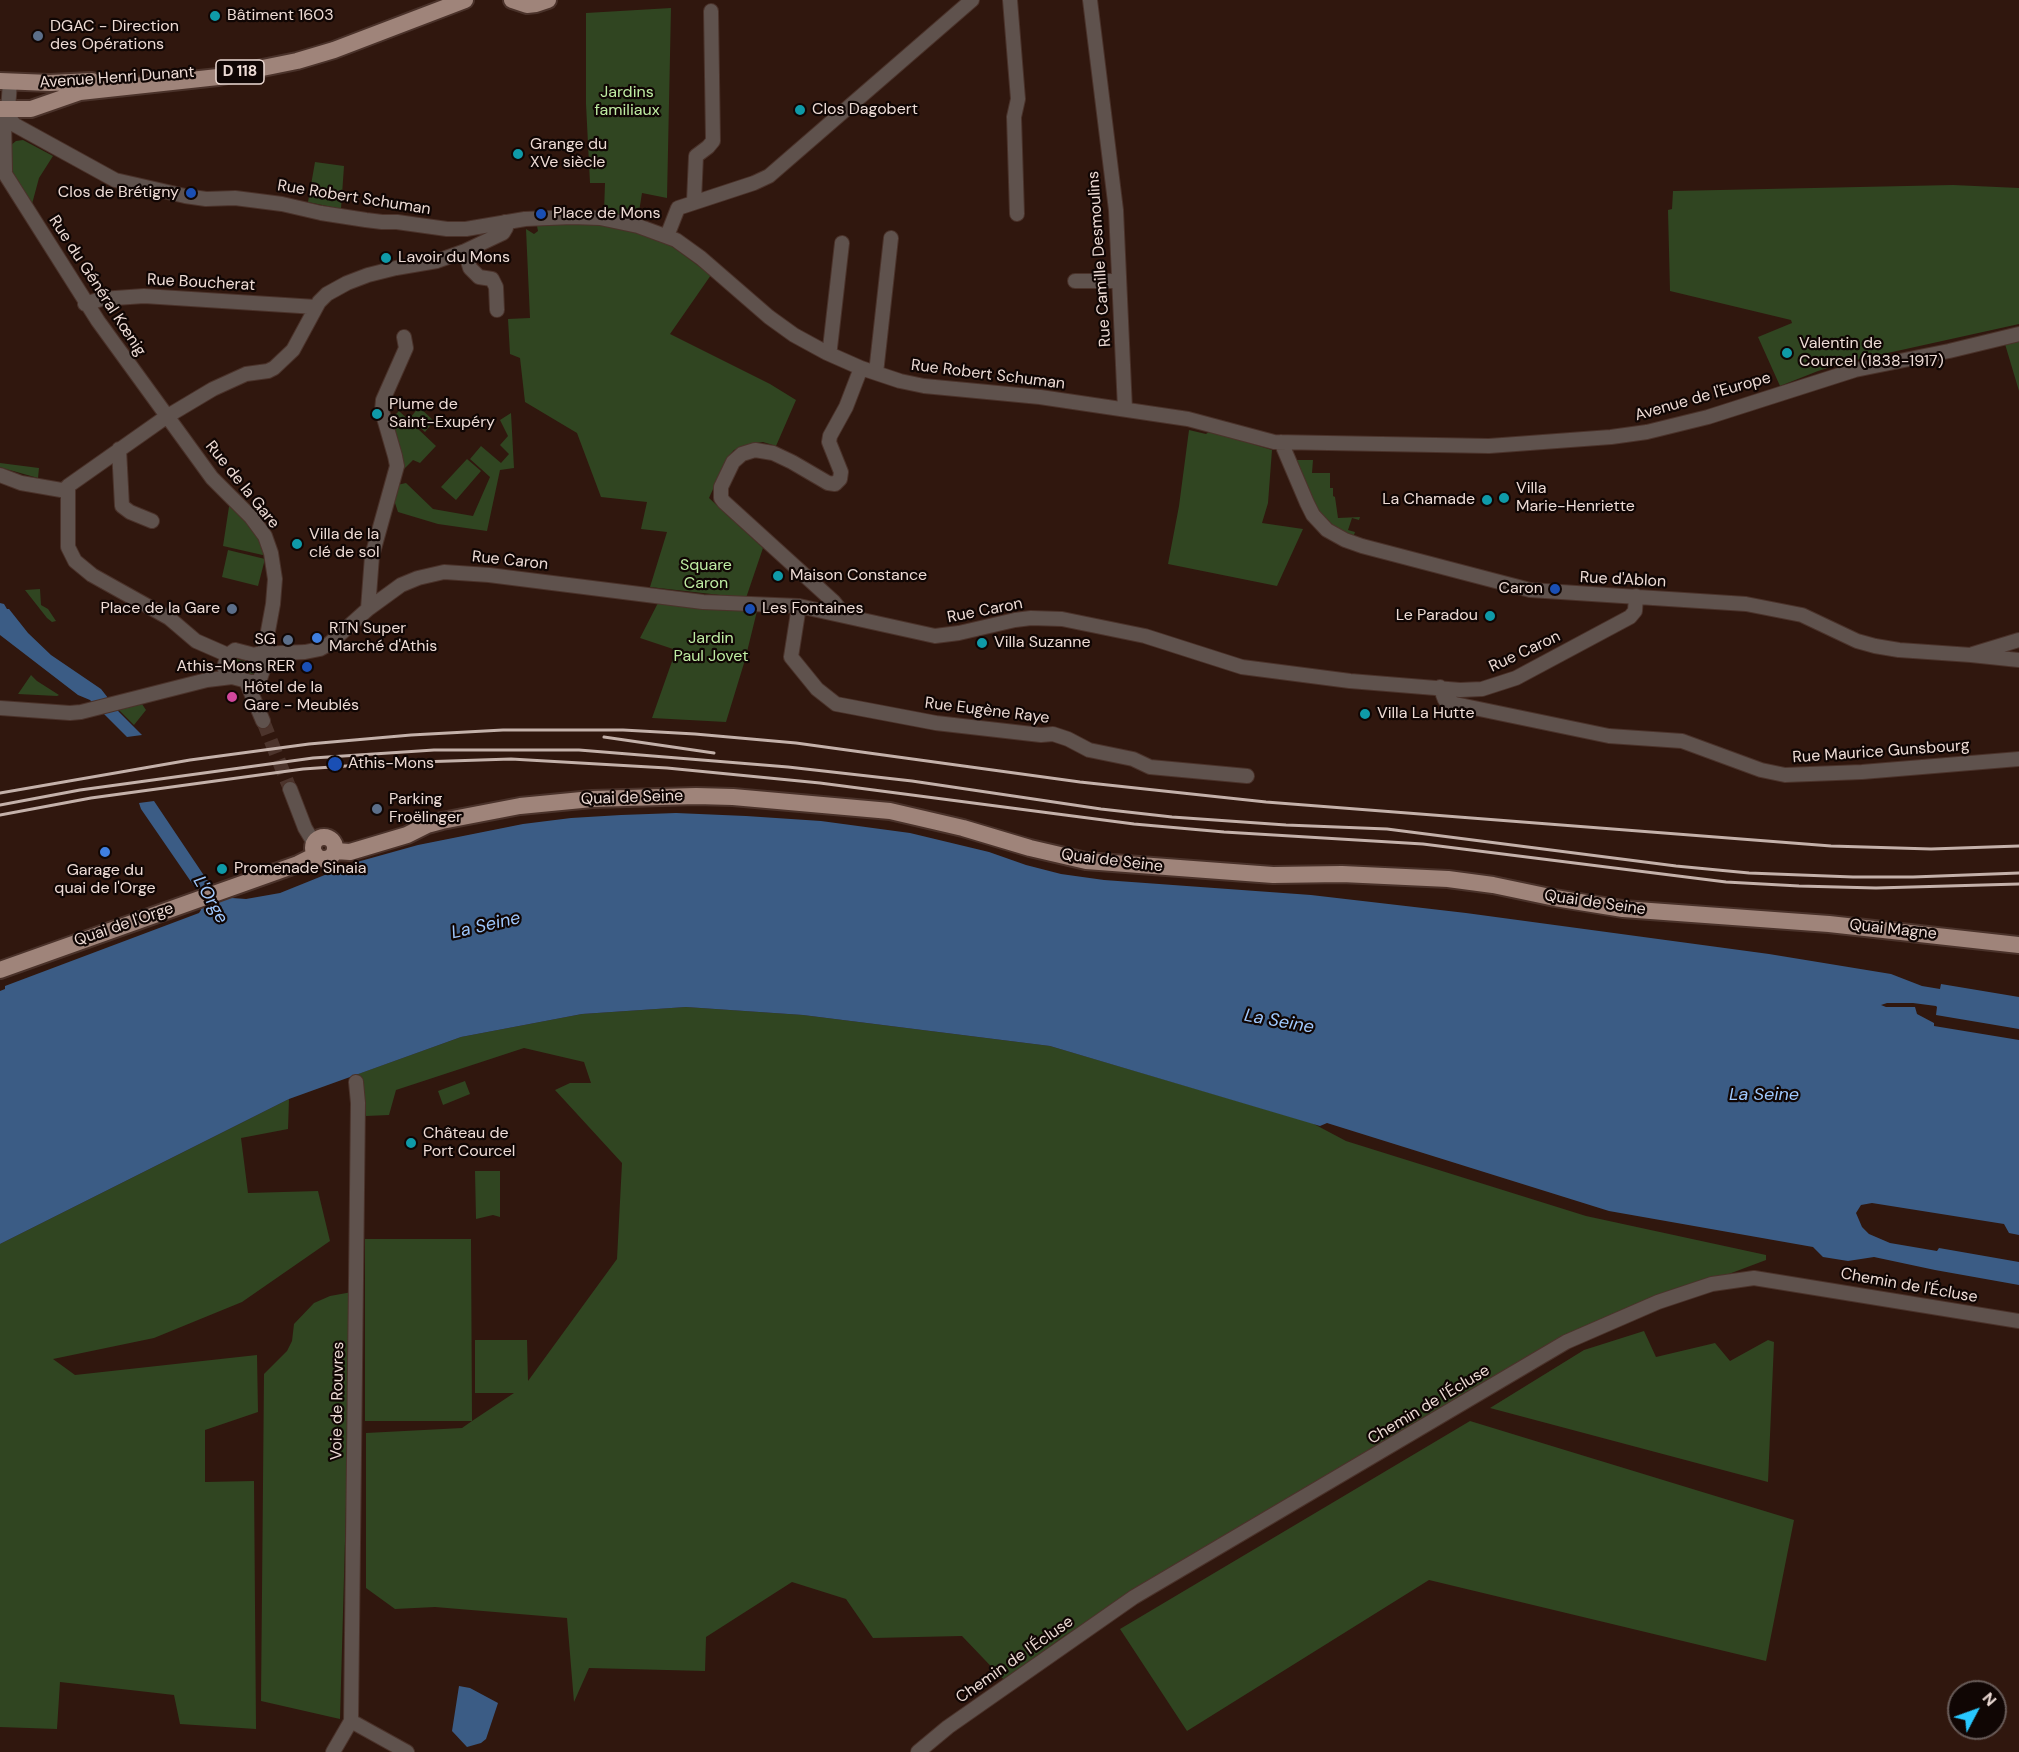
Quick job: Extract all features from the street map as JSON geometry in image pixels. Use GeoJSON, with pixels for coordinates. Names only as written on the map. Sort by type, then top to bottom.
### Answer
{"type":"FeatureCollection","features":[{"type":"Feature","properties":{"kind":"main road","name":"Avenue Henri Dunant"},"geometry":{"type":"LineString","coordinates":[[5,81],[65,83],[172,76],[236,67],[281,57],[335,40],[438,0]]}},
{"type":"Feature","properties":{"kind":"main road","name":"Avenue Henri Dunant"},"geometry":{"type":"LineString","coordinates":[[4,109],[31,109],[80,92],[218,77],[297,61],[334,50],[465,0]]}},
{"type":"Feature","properties":{"kind":"main road"},"geometry":{"type":"LineString","coordinates":[[512,0],[527,5],[548,0]]}},
{"type":"Feature","properties":{"kind":"main road","name":"Quai de Seine"},"geometry":{"type":"LineString","coordinates":[[315,849],[320,858],[328,858],[335,848],[403,826],[427,825],[520,806],[592,799],[696,796],[785,801],[890,811],[1086,861],[1273,875],[1342,874],[1448,879],[1471,881],[1623,909],[1766,919]]}},
{"type":"Feature","properties":{"kind":"main road","name":"Quai de l'Orge"},"geometry":{"type":"LineString","coordinates":[[0,970],[298,864],[315,849]]}},
{"type":"Feature","properties":{"kind":"main road","name":"Quai Magne"},"geometry":{"type":"LineString","coordinates":[[1766,919],[1922,933],[2019,945]]}},
{"type":"Feature","properties":{"kind":"street"},"geometry":{"type":"LineString","coordinates":[[668,236],[676,210],[680,206],[754,183],[769,176],[972,0]]}},
{"type":"Feature","properties":{"kind":"street"},"geometry":{"type":"LineString","coordinates":[[1010,0],[1018,99],[1014,117],[1017,214]]}},
{"type":"Feature","properties":{"kind":"street","name":"Rue Camille Desmoulins"},"geometry":{"type":"LineString","coordinates":[[1090,0],[1116,210],[1125,409]]}},
{"type":"Feature","properties":{"kind":"street"},"geometry":{"type":"LineString","coordinates":[[694,201],[696,156],[713,141],[711,11]]}},
{"type":"Feature","properties":{"kind":"street","name":"Rue du Général Kœnig"},"geometry":{"type":"LineString","coordinates":[[5,81],[2,169],[85,304],[166,417]]}},
{"type":"Feature","properties":{"kind":"street","name":"Rue Robert Schuman"},"geometry":{"type":"LineString","coordinates":[[4,109],[15,125],[98,172],[115,180],[175,195],[282,204],[366,220],[447,229],[466,229],[541,218],[589,216],[638,226],[668,236],[701,258],[769,317],[794,335],[861,368],[924,386],[1040,397],[1188,418],[1281,442]]}},
{"type":"Feature","properties":{"kind":"street"},"geometry":{"type":"LineString","coordinates":[[262,721],[253,696],[237,672],[169,618],[92,575],[75,561],[68,547],[68,486],[166,417],[234,378],[274,368],[299,342],[316,307],[327,294],[357,279],[396,268],[437,261],[465,251],[503,233],[506,228],[505,222]]}},
{"type":"Feature","properties":{"kind":"street"},"geometry":{"type":"LineString","coordinates":[[876,373],[891,238]]}},
{"type":"Feature","properties":{"kind":"street"},"geometry":{"type":"LineString","coordinates":[[827,353],[830,348],[842,243]]}},
{"type":"Feature","properties":{"kind":"street"},"geometry":{"type":"LineString","coordinates":[[465,251],[470,268],[479,277],[492,279],[496,287],[497,310]]}},
{"type":"Feature","properties":{"kind":"street"},"geometry":{"type":"LineString","coordinates":[[1076,281],[1119,281]]}},
{"type":"Feature","properties":{"kind":"street","name":"Rue Boucherat"},"geometry":{"type":"LineString","coordinates":[[85,304],[101,299],[144,296],[316,307]]}},
{"type":"Feature","properties":{"kind":"street","name":"Avenue de l'Europe"},"geometry":{"type":"LineString","coordinates":[[1281,442],[1489,446],[1611,438],[1708,417],[1855,370],[2019,334]]}},
{"type":"Feature","properties":{"kind":"street"},"geometry":{"type":"LineString","coordinates":[[368,609],[372,556],[397,466],[382,411],[383,400],[406,348],[404,337]]}},
{"type":"Feature","properties":{"kind":"street"},"geometry":{"type":"LineString","coordinates":[[838,614],[834,602],[724,502],[721,498],[721,487],[733,462],[742,454],[755,450],[773,453],[828,483],[840,479],[841,472],[829,442],[830,436],[846,407],[861,368]]}},
{"type":"Feature","properties":{"kind":"street","name":"Rue de la Gare"},"geometry":{"type":"LineString","coordinates":[[166,417],[212,478],[251,517],[265,536],[270,548],[273,567],[273,604],[261,653],[265,664],[260,679],[237,672]]}},
{"type":"Feature","properties":{"kind":"street","name":"Rue d'Ablon"},"geometry":{"type":"LineString","coordinates":[[1281,442],[1310,511],[1327,530],[1345,540],[1530,590],[1746,604],[1802,615],[1857,641],[1875,646],[2019,660]]}},
{"type":"Feature","properties":{"kind":"street"},"geometry":{"type":"LineString","coordinates":[[119,450],[122,506],[152,521]]}},
{"type":"Feature","properties":{"kind":"street"},"geometry":{"type":"LineString","coordinates":[[0,475],[21,483],[67,491]]}},
{"type":"Feature","properties":{"kind":"street","name":"Rue Caron"},"geometry":{"type":"LineString","coordinates":[[237,672],[235,650],[261,653],[305,652],[320,649],[401,585],[444,572],[489,575],[703,602],[799,606],[935,636],[1016,620],[1062,619],[1146,636],[1242,668],[1350,681],[1460,690],[1482,689],[1516,678],[1630,617],[1635,611],[1636,596]]}},
{"type":"Feature","properties":{"kind":"street","name":"Rue Eugène Raye"},"geometry":{"type":"LineString","coordinates":[[799,606],[791,657],[818,689],[836,704],[936,723],[1041,735],[1053,734],[1089,750],[1133,759],[1150,767],[1248,776]]}},
{"type":"Feature","properties":{"kind":"street"},"geometry":{"type":"LineString","coordinates":[[1971,655],[2019,640]]}},
{"type":"Feature","properties":{"kind":"street"},"geometry":{"type":"LineString","coordinates":[[0,708],[70,713],[92,710],[237,672]]}},
{"type":"Feature","properties":{"kind":"street","name":"Rue Maurice Gunsbourg"},"geometry":{"type":"LineString","coordinates":[[1440,687],[1445,700],[1455,704],[1609,736],[1682,741],[1761,770],[1785,775],[2019,759]]}},
{"type":"Feature","properties":{"kind":"street"},"geometry":{"type":"LineString","coordinates":[[290,789],[315,849]]}},
{"type":"Feature","properties":{"kind":"street","name":"Voie de Rouvres"},"geometry":{"type":"LineString","coordinates":[[351,1721],[358,1103],[356,1082]]}},
{"type":"Feature","properties":{"kind":"street","name":"Chemin de l'Écluse"},"geometry":{"type":"LineString","coordinates":[[918,1752],[948,1727],[1134,1597],[1566,1342],[1658,1302],[1712,1284],[1754,1278],[2019,1321]]}},
{"type":"Feature","properties":{"kind":"street"},"geometry":{"type":"LineString","coordinates":[[333,1752],[351,1721],[407,1752]]}},
{"type":"Feature","properties":{"kind":"green space","name":"Jardins familiaux"},"geometry":{"type":"Polygon","coordinates":[[[671,8],[667,198],[642,193],[638,218],[604,212],[605,183],[590,183],[586,104],[586,13],[671,8]]]}},
{"type":"Feature","properties":{"kind":"green space"},"geometry":{"type":"Polygon","coordinates":[[[23,140],[53,156],[39,178],[32,204],[9,166],[11,145],[23,140]]]}},
{"type":"Feature","properties":{"kind":"green space"},"geometry":{"type":"Polygon","coordinates":[[[315,162],[344,166],[341,209],[308,202],[315,162]]]}},
{"type":"Feature","properties":{"kind":"green space"},"geometry":{"type":"Polygon","coordinates":[[[1953,185],[2019,188],[2019,324],[1847,362],[1780,386],[1758,337],[1792,323],[1791,320],[1670,291],[1668,210],[1672,209],[1673,191],[1953,185]]]}},
{"type":"Feature","properties":{"kind":"green space","name":"Square Caron"},"geometry":{"type":"Polygon","coordinates":[[[572,221],[614,226],[666,242],[711,275],[670,334],[770,384],[796,400],[776,446],[763,442],[734,450],[727,458],[709,498],[763,548],[746,598],[650,587],[667,532],[641,529],[647,502],[601,497],[577,433],[525,402],[520,358],[510,354],[508,319],[530,318],[526,229],[534,234],[538,231],[537,226],[572,221]]]}},
{"type":"Feature","properties":{"kind":"green space"},"geometry":{"type":"Polygon","coordinates":[[[2019,340],[2019,391],[2005,344],[2019,340]]]}},
{"type":"Feature","properties":{"kind":"green space"},"geometry":{"type":"Polygon","coordinates":[[[419,407],[434,421],[425,432],[410,418],[419,407]]]}},
{"type":"Feature","properties":{"kind":"green space"},"geometry":{"type":"Polygon","coordinates":[[[399,411],[436,446],[420,463],[413,460],[404,469],[390,420],[399,411]]]}},
{"type":"Feature","properties":{"kind":"green space"},"geometry":{"type":"Polygon","coordinates":[[[511,413],[514,468],[500,470],[487,531],[438,524],[398,512],[394,500],[397,485],[406,483],[433,509],[473,516],[490,477],[470,459],[481,446],[501,463],[509,454],[500,445],[508,436],[500,420],[511,413]]]}},
{"type":"Feature","properties":{"kind":"green space"},"geometry":{"type":"Polygon","coordinates":[[[1189,430],[1206,434],[1210,431],[1272,450],[1268,503],[1262,523],[1303,529],[1277,586],[1168,564],[1179,506],[1189,430]]]}},
{"type":"Feature","properties":{"kind":"green space"},"geometry":{"type":"Polygon","coordinates":[[[467,459],[481,471],[456,500],[441,487],[467,459]]]}},
{"type":"Feature","properties":{"kind":"green space"},"geometry":{"type":"Polygon","coordinates":[[[1295,460],[1313,460],[1312,473],[1330,473],[1330,488],[1333,488],[1338,518],[1360,517],[1359,520],[1352,518],[1348,530],[1355,532],[1353,538],[1338,530],[1318,510],[1310,497],[1295,460]]]}},
{"type":"Feature","properties":{"kind":"green space"},"geometry":{"type":"Polygon","coordinates":[[[0,463],[39,468],[38,478],[0,467],[0,463]]]}},
{"type":"Feature","properties":{"kind":"green space"},"geometry":{"type":"Polygon","coordinates":[[[230,500],[253,526],[267,556],[223,546],[230,500]]]}},
{"type":"Feature","properties":{"kind":"green space"},"geometry":{"type":"Polygon","coordinates":[[[228,550],[265,559],[258,586],[222,577],[228,550]]]}},
{"type":"Feature","properties":{"kind":"green space"},"geometry":{"type":"Polygon","coordinates":[[[40,589],[41,605],[48,609],[56,621],[52,622],[47,618],[25,590],[40,589]]]}},
{"type":"Feature","properties":{"kind":"green space","name":"Jardin Paul Jovet"},"geometry":{"type":"Polygon","coordinates":[[[659,601],[708,610],[757,611],[726,722],[652,718],[676,650],[640,638],[659,601]]]}},
{"type":"Feature","properties":{"kind":"green space"},"geometry":{"type":"Polygon","coordinates":[[[237,659],[255,664],[257,667],[254,675],[233,672],[230,664],[237,659]]]}},
{"type":"Feature","properties":{"kind":"green space"},"geometry":{"type":"Polygon","coordinates":[[[31,675],[37,681],[59,695],[18,694],[31,675]]]}},
{"type":"Feature","properties":{"kind":"green space"},"geometry":{"type":"Polygon","coordinates":[[[142,704],[146,710],[134,725],[119,710],[142,704]]]}},
{"type":"Feature","properties":{"kind":"green space"},"geometry":{"type":"Polygon","coordinates":[[[686,1007],[803,1015],[1050,1046],[1312,1123],[1346,1141],[1586,1216],[1766,1255],[1766,1260],[1620,1315],[1255,1521],[1064,1636],[1005,1681],[962,1636],[873,1638],[846,1599],[792,1582],[706,1637],[705,1671],[589,1668],[574,1702],[567,1618],[435,1607],[395,1609],[366,1588],[366,1433],[462,1428],[514,1393],[475,1393],[475,1340],[527,1340],[528,1381],[617,1259],[622,1163],[555,1090],[570,1083],[591,1083],[584,1062],[524,1048],[396,1090],[389,1115],[366,1116],[358,1074],[461,1037],[582,1014],[686,1007]]]}},
{"type":"Feature","properties":{"kind":"green space"},"geometry":{"type":"Polygon","coordinates":[[[465,1081],[470,1094],[443,1105],[438,1091],[465,1081]]]}},
{"type":"Feature","properties":{"kind":"green space"},"geometry":{"type":"Polygon","coordinates":[[[289,1099],[288,1129],[241,1138],[248,1193],[318,1191],[330,1241],[242,1302],[154,1338],[53,1359],[75,1375],[257,1355],[258,1412],[205,1430],[205,1482],[254,1481],[256,1729],[180,1724],[174,1695],[60,1682],[57,1729],[0,1727],[0,1244],[289,1099]]]}},
{"type":"Feature","properties":{"kind":"green space"},"geometry":{"type":"Polygon","coordinates":[[[475,1171],[500,1171],[500,1217],[493,1215],[476,1219],[475,1171]]]}},
{"type":"Feature","properties":{"kind":"green space"},"geometry":{"type":"Polygon","coordinates":[[[365,1239],[471,1239],[472,1421],[365,1421],[365,1239]]]}},
{"type":"Feature","properties":{"kind":"green space"},"geometry":{"type":"Polygon","coordinates":[[[352,1292],[340,1719],[261,1701],[264,1374],[287,1351],[292,1341],[294,1324],[314,1303],[330,1296],[352,1292]]]}},
{"type":"Feature","properties":{"kind":"green space"},"geometry":{"type":"Polygon","coordinates":[[[1644,1331],[1656,1357],[1715,1343],[1730,1361],[1768,1340],[1774,1342],[1768,1482],[1490,1408],[1584,1350],[1644,1331]]]}},
{"type":"Feature","properties":{"kind":"green space"},"geometry":{"type":"Polygon","coordinates":[[[1470,1421],[1794,1520],[1766,1661],[1429,1580],[1187,1731],[1120,1629],[1470,1421]]]}},
{"type":"Feature","properties":{"kind":"water"},"geometry":{"type":"Polygon","coordinates":[[[0,603],[9,609],[28,633],[51,655],[101,689],[119,712],[142,735],[127,737],[90,700],[78,695],[0,635],[0,603]]]}},
{"type":"Feature","properties":{"kind":"water","name":"La Seine"},"geometry":{"type":"Polygon","coordinates":[[[154,801],[207,880],[232,898],[246,899],[280,893],[357,862],[418,845],[523,824],[571,818],[676,813],[746,816],[821,821],[910,833],[989,852],[1061,874],[1104,880],[1311,895],[1466,913],[1769,954],[1891,974],[1922,986],[1940,989],[1941,984],[2019,997],[2019,1029],[1936,1015],[1936,1006],[1913,1003],[1881,1005],[1915,1007],[1917,1014],[1934,1023],[1934,1026],[2019,1040],[2019,1235],[2009,1233],[2004,1224],[1872,1203],[1861,1205],[1856,1213],[1862,1227],[1869,1234],[1890,1243],[1937,1251],[1939,1248],[2019,1262],[2019,1285],[1874,1257],[1848,1261],[1823,1257],[1813,1247],[1609,1211],[1327,1123],[1320,1126],[1050,1046],[803,1015],[686,1007],[582,1014],[461,1037],[289,1099],[0,1244],[0,991],[5,989],[5,986],[199,913],[201,910],[196,889],[139,803],[154,801]]]}},
{"type":"Feature","properties":{"kind":"water"},"geometry":{"type":"Polygon","coordinates":[[[459,1686],[470,1688],[498,1703],[486,1739],[467,1747],[452,1731],[459,1686]]]}},
{"type":"Feature","properties":{"kind":"tunnel"},"geometry":{"type":"LineString","coordinates":[[263,721],[290,789]]}},
{"type":"Feature","properties":{"kind":"railway"},"geometry":{"type":"LineString","coordinates":[[0,793],[190,760],[309,744],[503,730],[623,730],[796,743],[1080,782],[1266,802],[1831,846],[1931,849],[2019,846]]}},
{"type":"Feature","properties":{"kind":"railway"},"geometry":{"type":"LineString","coordinates":[[604,737],[714,753]]}},
{"type":"Feature","properties":{"kind":"railway"},"geometry":{"type":"LineString","coordinates":[[0,805],[80,790],[313,758],[434,750],[579,750],[788,767],[912,781],[1101,809],[1172,817],[1387,829],[1676,866],[1749,873],[1853,877],[2019,873]]}},
{"type":"Feature","properties":{"kind":"railway"},"geometry":{"type":"LineString","coordinates":[[0,815],[91,798],[303,769],[389,763],[511,759],[667,768],[820,783],[1134,824],[1423,844],[1726,882],[1876,888],[2019,884]]}},
{"type":"Feature","properties":{"kind":"place","name":"Bâtiment 1603"},"geometry":{"type":"Point","coordinates":[215,16]}},
{"type":"Feature","properties":{"kind":"place","name":"DGAC - Direction des Opérations"},"geometry":{"type":"Point","coordinates":[38,36]}},
{"type":"Feature","properties":{"kind":"place","name":"Clos Dagobert"},"geometry":{"type":"Point","coordinates":[800,110]}},
{"type":"Feature","properties":{"kind":"place","name":"Grange du XVe siècle"},"geometry":{"type":"Point","coordinates":[518,154]}},
{"type":"Feature","properties":{"kind":"place","name":"Clos de Brétigny"},"geometry":{"type":"Point","coordinates":[191,193]}},
{"type":"Feature","properties":{"kind":"place","name":"Place de Mons"},"geometry":{"type":"Point","coordinates":[541,214]}},
{"type":"Feature","properties":{"kind":"place","name":"Lavoir du Mons"},"geometry":{"type":"Point","coordinates":[386,258]}},
{"type":"Feature","properties":{"kind":"place","name":"Valentin de Courcel (1838-1917)"},"geometry":{"type":"Point","coordinates":[1787,353]}},
{"type":"Feature","properties":{"kind":"place","name":"Plume de Saint-Exupéry"},"geometry":{"type":"Point","coordinates":[377,414]}},
{"type":"Feature","properties":{"kind":"place","name":"Villa Marie-Henriette"},"geometry":{"type":"Point","coordinates":[1504,498]}},
{"type":"Feature","properties":{"kind":"place","name":"La Chamade"},"geometry":{"type":"Point","coordinates":[1487,500]}},
{"type":"Feature","properties":{"kind":"place","name":"Villa de la clé de sol"},"geometry":{"type":"Point","coordinates":[297,544]}},
{"type":"Feature","properties":{"kind":"place","name":"Maison Constance"},"geometry":{"type":"Point","coordinates":[778,576]}},
{"type":"Feature","properties":{"kind":"place","name":"Caron"},"geometry":{"type":"Point","coordinates":[1555,589]}},
{"type":"Feature","properties":{"kind":"place","name":"Place de la Gare"},"geometry":{"type":"Point","coordinates":[232,609]}},
{"type":"Feature","properties":{"kind":"place","name":"Les Fontaines"},"geometry":{"type":"Point","coordinates":[750,609]}},
{"type":"Feature","properties":{"kind":"place","name":"Le Paradou"},"geometry":{"type":"Point","coordinates":[1490,616]}},
{"type":"Feature","properties":{"kind":"place","name":"RTN Super Marché d'Athis"},"geometry":{"type":"Point","coordinates":[317,638]}},
{"type":"Feature","properties":{"kind":"place","name":"SG"},"geometry":{"type":"Point","coordinates":[288,640]}},
{"type":"Feature","properties":{"kind":"place","name":"Villa Suzanne"},"geometry":{"type":"Point","coordinates":[982,643]}},
{"type":"Feature","properties":{"kind":"place","name":"Athis-Mons RER"},"geometry":{"type":"Point","coordinates":[307,667]}},
{"type":"Feature","properties":{"kind":"place","name":"Hôtel de la Gare - Meublés"},"geometry":{"type":"Point","coordinates":[232,697]}},
{"type":"Feature","properties":{"kind":"place","name":"Villa La Hutte"},"geometry":{"type":"Point","coordinates":[1365,714]}},
{"type":"Feature","properties":{"kind":"place","name":"Athis-Mons"},"geometry":{"type":"Point","coordinates":[335,764]}},
{"type":"Feature","properties":{"kind":"place","name":"Parking Froëlinger"},"geometry":{"type":"Point","coordinates":[377,809]}},
{"type":"Feature","properties":{"kind":"place","name":"Garage du quai de l'Orge"},"geometry":{"type":"Point","coordinates":[105,852]}},
{"type":"Feature","properties":{"kind":"place","name":"Promenade Sinaia"},"geometry":{"type":"Point","coordinates":[222,869]}},
{"type":"Feature","properties":{"kind":"place","name":"Château de Port Courcel"},"geometry":{"type":"Point","coordinates":[411,1143]}},
{"type":"Feature","properties":{"kind":"water label","name":"L'Orge"},"geometry":{"type":"Point","coordinates":[210,900]}}]}
